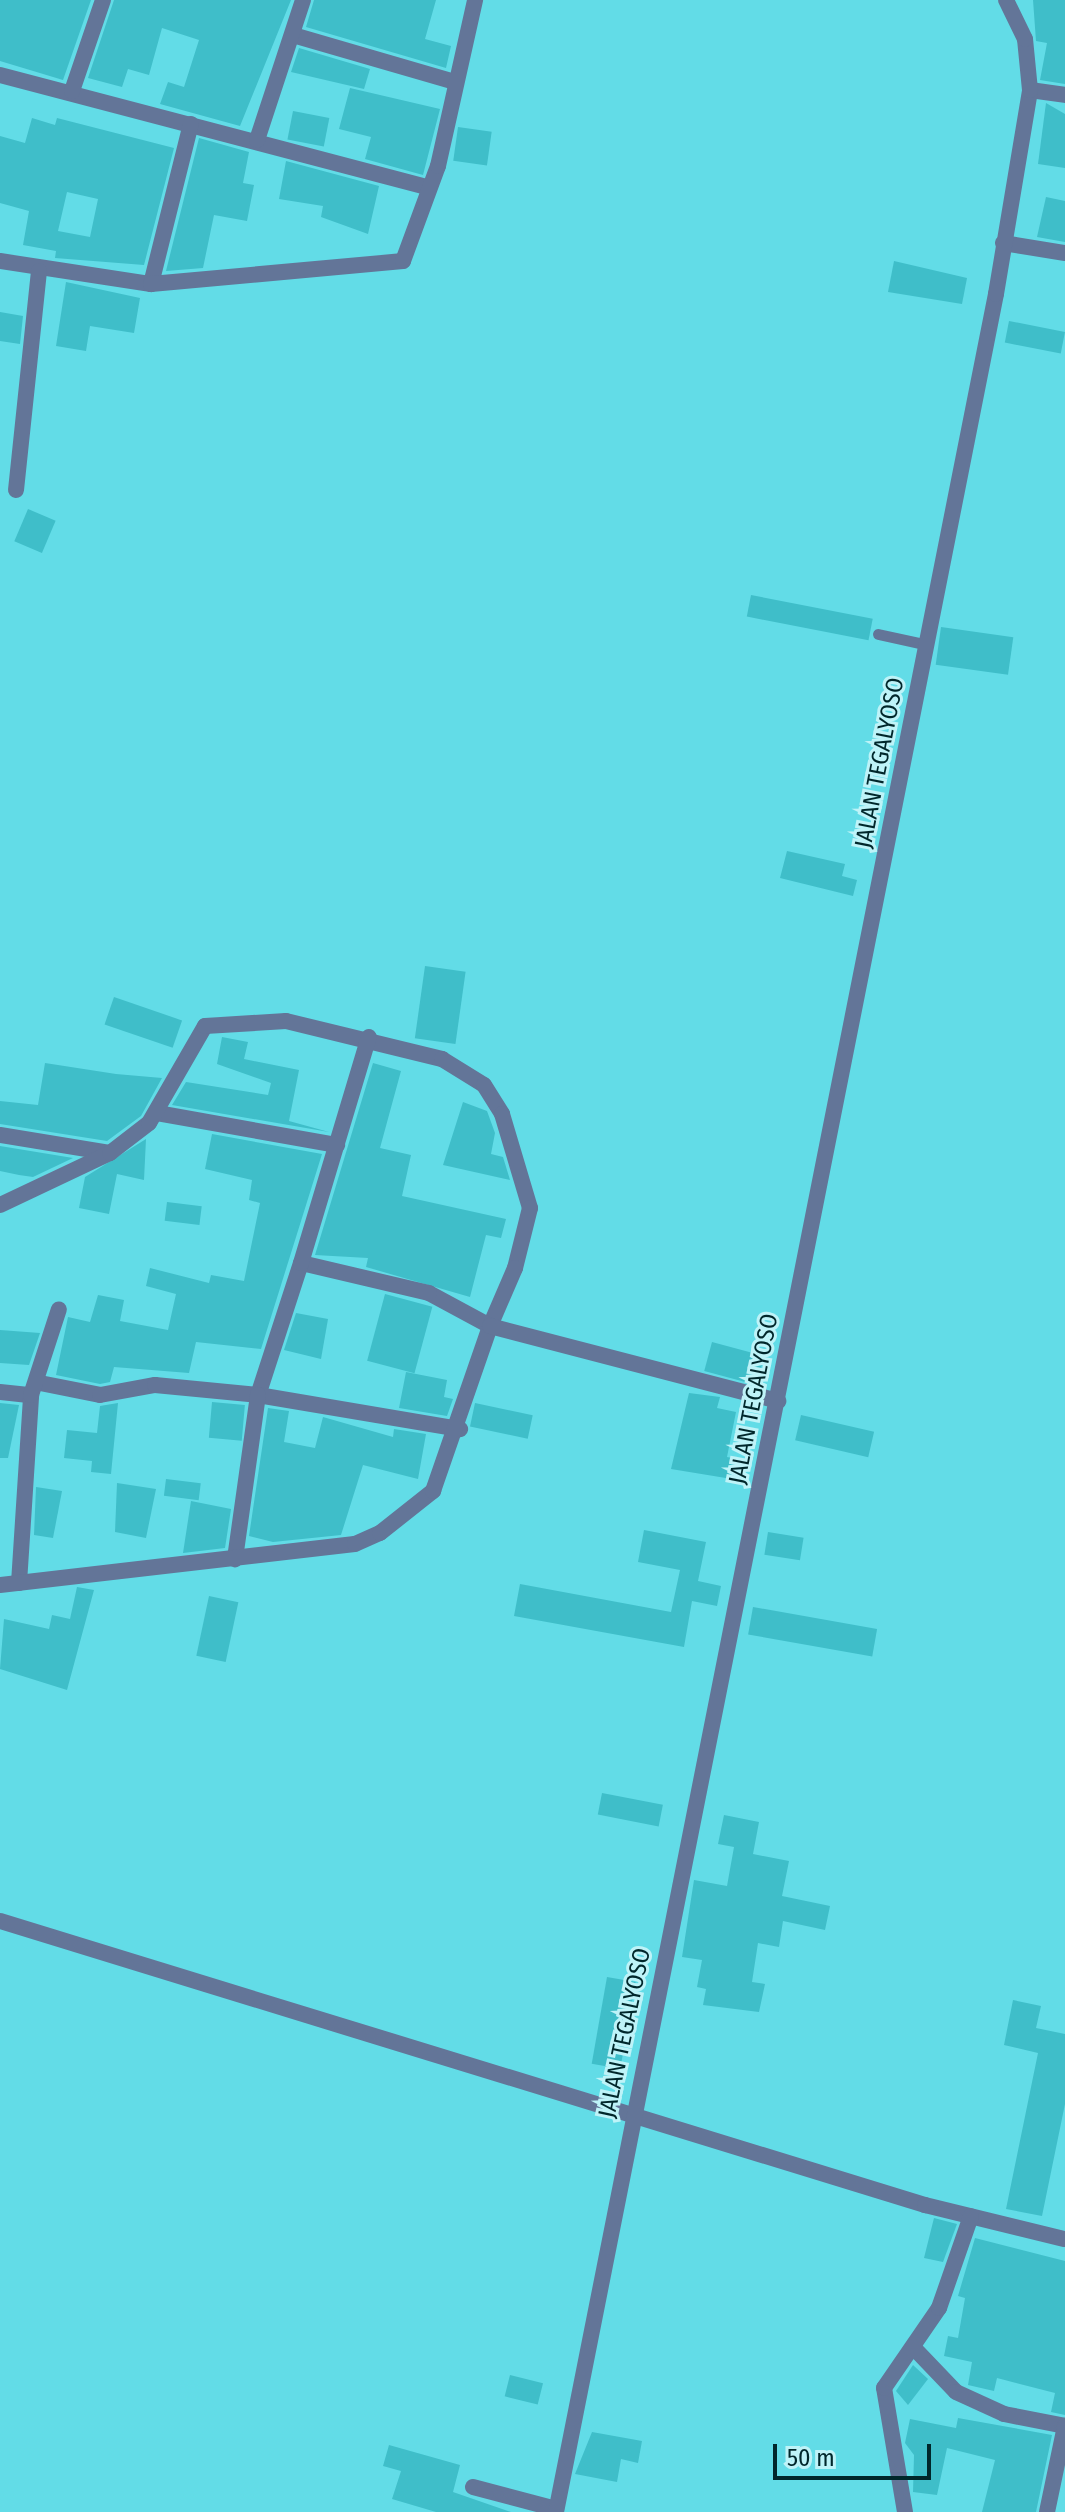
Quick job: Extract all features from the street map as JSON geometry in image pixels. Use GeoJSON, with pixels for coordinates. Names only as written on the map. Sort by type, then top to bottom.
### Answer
{"type":"FeatureCollection","features":[{"type":"Feature","properties":{"kind":"street"},"geometry":{"type":"LineString","coordinates":[[72,91],[103,0]]}},
{"type":"Feature","properties":{"kind":"street"},"geometry":{"type":"LineString","coordinates":[[257,140],[303,0]]}},
{"type":"Feature","properties":{"kind":"street"},"geometry":{"type":"LineString","coordinates":[[0,261],[39,271],[151,284],[399,263],[412,247],[475,0]]}},
{"type":"Feature","properties":{"kind":"street","name":"JALAN TEGALYOSO"},"geometry":{"type":"LineString","coordinates":[[556,2511],[632,2114],[778,1401],[996,294],[1030,90],[1025,39],[1006,0]]}},
{"type":"Feature","properties":{"kind":"street"},"geometry":{"type":"LineString","coordinates":[[293,35],[455,82]]}},
{"type":"Feature","properties":{"kind":"street"},"geometry":{"type":"LineString","coordinates":[[0,94],[2,76],[72,91],[257,140],[286,156],[427,187]]}},
{"type":"Feature","properties":{"kind":"street"},"geometry":{"type":"LineString","coordinates":[[1030,90],[1065,95]]}},
{"type":"Feature","properties":{"kind":"street"},"geometry":{"type":"LineString","coordinates":[[151,284],[191,124]]}},
{"type":"Feature","properties":{"kind":"street"},"geometry":{"type":"LineString","coordinates":[[1003,243],[1065,253]]}},
{"type":"Feature","properties":{"kind":"street"},"geometry":{"type":"LineString","coordinates":[[16,490],[39,271]]}},
{"type":"Feature","properties":{"kind":"street"},"geometry":{"type":"LineString","coordinates":[[0,1205],[110,1153],[157,1113],[205,1026],[286,1021],[369,1037],[442,1059],[484,1085],[502,1114],[530,1208],[515,1268],[490,1326],[460,1429],[433,1491],[410,1516],[355,1544],[0,1585]]}},
{"type":"Feature","properties":{"kind":"street"},"geometry":{"type":"LineString","coordinates":[[235,1559],[258,1395],[369,1037]]}},
{"type":"Feature","properties":{"kind":"street"},"geometry":{"type":"LineString","coordinates":[[157,1113],[337,1145]]}},
{"type":"Feature","properties":{"kind":"street"},"geometry":{"type":"LineString","coordinates":[[0,1135],[110,1153]]}},
{"type":"Feature","properties":{"kind":"street"},"geometry":{"type":"LineString","coordinates":[[301,1263],[429,1293],[490,1326],[778,1401]]}},
{"type":"Feature","properties":{"kind":"street"},"geometry":{"type":"LineString","coordinates":[[19,1583],[35,1389],[59,1309]]}},
{"type":"Feature","properties":{"kind":"street"},"geometry":{"type":"LineString","coordinates":[[0,1392],[35,1389],[100,1395],[155,1385],[258,1395],[460,1429]]}},
{"type":"Feature","properties":{"kind":"street"},"geometry":{"type":"LineString","coordinates":[[0,1921],[971,2216],[1065,2239]]}},
{"type":"Feature","properties":{"kind":"street"},"geometry":{"type":"LineString","coordinates":[[905,2512],[884,2388],[913,2347],[955,2272],[971,2216]]}},
{"type":"Feature","properties":{"kind":"street"},"geometry":{"type":"LineString","coordinates":[[913,2347],[956,2392],[1004,2414],[1065,2426],[1047,2512]]}},
{"type":"Feature","properties":{"kind":"street"},"geometry":{"type":"LineString","coordinates":[[473,2487],[556,2511]]}},
{"type":"Feature","properties":{"kind":"lane"},"geometry":{"type":"LineString","coordinates":[[878,634],[928,645]]}},
{"type":"Feature","properties":{"kind":"building"},"geometry":{"type":"Polygon","coordinates":[[[0,0],[91,0],[63,80],[0,61],[0,0]]]}},
{"type":"Feature","properties":{"kind":"building"},"geometry":{"type":"Polygon","coordinates":[[[114,0],[291,0],[240,126],[160,104],[168,82],[184,87],[199,40],[162,28],[149,75],[128,69],[122,87],[88,78],[114,0]]]}},
{"type":"Feature","properties":{"kind":"building"},"geometry":{"type":"Polygon","coordinates":[[[314,0],[436,0],[425,39],[451,46],[446,68],[306,27],[314,0]]]}},
{"type":"Feature","properties":{"kind":"building"},"geometry":{"type":"Polygon","coordinates":[[[1033,0],[1065,0],[1065,84],[1040,80],[1047,43],[1036,41],[1033,0]]]}},
{"type":"Feature","properties":{"kind":"building"},"geometry":{"type":"Polygon","coordinates":[[[299,48],[370,69],[364,89],[291,72],[299,48]]]}},
{"type":"Feature","properties":{"kind":"building"},"geometry":{"type":"Polygon","coordinates":[[[350,88],[440,109],[423,175],[365,159],[371,137],[339,129],[350,88]]]}},
{"type":"Feature","properties":{"kind":"building"},"geometry":{"type":"Polygon","coordinates":[[[1046,103],[1065,114],[1065,168],[1038,164],[1046,103]]]}},
{"type":"Feature","properties":{"kind":"building"},"geometry":{"type":"Polygon","coordinates":[[[293,111],[329,118],[324,147],[287,139],[293,111]]]}},
{"type":"Feature","properties":{"kind":"building"},"geometry":{"type":"Polygon","coordinates":[[[32,118],[55,125],[57,118],[174,148],[144,265],[55,258],[56,251],[23,245],[29,211],[0,203],[0,136],[25,143],[32,118]],[[67,192],[58,231],[90,237],[98,199],[67,192]]]}},
{"type":"Feature","properties":{"kind":"building"},"geometry":{"type":"Polygon","coordinates":[[[458,127],[492,132],[487,165],[453,161],[458,127]]]}},
{"type":"Feature","properties":{"kind":"building"},"geometry":{"type":"Polygon","coordinates":[[[199,138],[249,152],[243,183],[254,185],[247,221],[214,215],[203,268],[166,271],[199,138]]]}},
{"type":"Feature","properties":{"kind":"building"},"geometry":{"type":"Polygon","coordinates":[[[286,161],[379,186],[368,234],[321,217],[323,206],[279,199],[286,161]]]}},
{"type":"Feature","properties":{"kind":"building"},"geometry":{"type":"Polygon","coordinates":[[[1046,197],[1065,201],[1065,242],[1037,237],[1046,197]]]}},
{"type":"Feature","properties":{"kind":"building"},"geometry":{"type":"Polygon","coordinates":[[[894,261],[967,278],[962,304],[888,292],[894,261]]]}},
{"type":"Feature","properties":{"kind":"building"},"geometry":{"type":"Polygon","coordinates":[[[66,282],[140,298],[134,333],[90,326],[86,351],[56,346],[66,282]]]}},
{"type":"Feature","properties":{"kind":"building"},"geometry":{"type":"Polygon","coordinates":[[[0,312],[23,316],[20,344],[0,341],[0,312]]]}},
{"type":"Feature","properties":{"kind":"building"},"geometry":{"type":"Polygon","coordinates":[[[1009,321],[1065,332],[1061,353],[1005,343],[1009,321]]]}},
{"type":"Feature","properties":{"kind":"building"},"geometry":{"type":"Polygon","coordinates":[[[28,509],[56,521],[42,553],[14,541],[28,509]]]}},
{"type":"Feature","properties":{"kind":"building"},"geometry":{"type":"Polygon","coordinates":[[[751,595],[873,619],[869,640],[747,617],[751,595]]]}},
{"type":"Feature","properties":{"kind":"building"},"geometry":{"type":"Polygon","coordinates":[[[941,627],[1013,637],[1008,675],[936,665],[941,627]]]}},
{"type":"Feature","properties":{"kind":"building"},"geometry":{"type":"Polygon","coordinates":[[[787,851],[845,864],[842,876],[857,880],[853,896],[780,878],[787,851]]]}},
{"type":"Feature","properties":{"kind":"building"},"geometry":{"type":"Polygon","coordinates":[[[425,966],[466,972],[455,1044],[415,1038],[425,966]]]}},
{"type":"Feature","properties":{"kind":"building"},"geometry":{"type":"Polygon","coordinates":[[[114,997],[182,1020],[173,1048],[105,1024],[114,997]]]}},
{"type":"Feature","properties":{"kind":"building"},"geometry":{"type":"Polygon","coordinates":[[[222,1037],[248,1042],[244,1059],[299,1070],[289,1121],[329,1132],[172,1105],[186,1082],[268,1095],[271,1083],[217,1064],[222,1037]]]}},
{"type":"Feature","properties":{"kind":"building"},"geometry":{"type":"Polygon","coordinates":[[[45,1063],[162,1078],[141,1116],[107,1141],[0,1124],[0,1101],[38,1105],[45,1063]]]}},
{"type":"Feature","properties":{"kind":"building"},"geometry":{"type":"Polygon","coordinates":[[[373,1063],[401,1071],[380,1148],[411,1155],[402,1196],[506,1219],[501,1238],[486,1235],[470,1297],[366,1267],[368,1258],[315,1255],[373,1063]]]}},
{"type":"Feature","properties":{"kind":"building"},"geometry":{"type":"Polygon","coordinates":[[[463,1102],[487,1111],[495,1133],[491,1154],[503,1157],[510,1180],[443,1165],[463,1102]]]}},
{"type":"Feature","properties":{"kind":"building"},"geometry":{"type":"Polygon","coordinates":[[[212,1134],[322,1154],[261,1349],[196,1342],[189,1373],[114,1367],[110,1382],[100,1384],[56,1375],[68,1317],[90,1322],[98,1295],[124,1300],[120,1321],[168,1330],[176,1294],[146,1286],[150,1268],[209,1283],[211,1275],[244,1281],[260,1203],[249,1200],[252,1180],[205,1169],[212,1134]]]}},
{"type":"Feature","properties":{"kind":"building"},"geometry":{"type":"Polygon","coordinates":[[[146,1139],[144,1180],[117,1174],[109,1214],[79,1208],[85,1177],[146,1139]]]}},
{"type":"Feature","properties":{"kind":"building"},"geometry":{"type":"Polygon","coordinates":[[[0,1146],[73,1158],[33,1177],[19,1175],[0,1171],[0,1146]]]}},
{"type":"Feature","properties":{"kind":"building"},"geometry":{"type":"Polygon","coordinates":[[[167,1202],[202,1206],[199,1225],[165,1221],[167,1202]]]}},
{"type":"Feature","properties":{"kind":"building"},"geometry":{"type":"Polygon","coordinates":[[[385,1294],[432,1307],[414,1373],[367,1361],[385,1294]]]}},
{"type":"Feature","properties":{"kind":"building"},"geometry":{"type":"Polygon","coordinates":[[[296,1313],[328,1319],[321,1359],[284,1350],[296,1313]]]}},
{"type":"Feature","properties":{"kind":"building"},"geometry":{"type":"Polygon","coordinates":[[[0,1330],[40,1333],[29,1365],[0,1363],[0,1330]]]}},
{"type":"Feature","properties":{"kind":"building"},"geometry":{"type":"Polygon","coordinates":[[[712,1342],[764,1356],[756,1385],[704,1371],[712,1342]]]}},
{"type":"Feature","properties":{"kind":"building"},"geometry":{"type":"Polygon","coordinates":[[[406,1372],[447,1380],[444,1397],[453,1399],[447,1416],[399,1408],[406,1372]]]}},
{"type":"Feature","properties":{"kind":"building"},"geometry":{"type":"Polygon","coordinates":[[[689,1393],[720,1397],[717,1408],[736,1412],[727,1457],[742,1460],[738,1480],[671,1469],[689,1393]]]}},
{"type":"Feature","properties":{"kind":"building"},"geometry":{"type":"Polygon","coordinates":[[[212,1402],[245,1405],[242,1441],[209,1438],[212,1402]]]}},
{"type":"Feature","properties":{"kind":"building"},"geometry":{"type":"Polygon","coordinates":[[[0,1403],[19,1405],[8,1458],[0,1458],[0,1403]]]}},
{"type":"Feature","properties":{"kind":"building"},"geometry":{"type":"Polygon","coordinates":[[[118,1403],[111,1474],[91,1472],[92,1461],[64,1458],[67,1430],[97,1433],[100,1406],[118,1403]]]}},
{"type":"Feature","properties":{"kind":"building"},"geometry":{"type":"Polygon","coordinates":[[[475,1403],[533,1415],[528,1439],[470,1426],[475,1403]]]}},
{"type":"Feature","properties":{"kind":"building"},"geometry":{"type":"Polygon","coordinates":[[[268,1408],[289,1411],[284,1442],[315,1448],[323,1417],[393,1437],[394,1429],[426,1434],[418,1479],[363,1465],[341,1535],[273,1542],[249,1536],[268,1408]]]}},
{"type":"Feature","properties":{"kind":"building"},"geometry":{"type":"Polygon","coordinates":[[[801,1415],[874,1432],[868,1457],[795,1440],[801,1415]]]}},
{"type":"Feature","properties":{"kind":"building"},"geometry":{"type":"Polygon","coordinates":[[[166,1479],[201,1483],[199,1500],[164,1496],[166,1479]]]}},
{"type":"Feature","properties":{"kind":"building"},"geometry":{"type":"Polygon","coordinates":[[[117,1483],[156,1489],[146,1538],[115,1532],[117,1483]]]}},
{"type":"Feature","properties":{"kind":"building"},"geometry":{"type":"Polygon","coordinates":[[[36,1487],[62,1491],[53,1538],[34,1535],[36,1487]]]}},
{"type":"Feature","properties":{"kind":"building"},"geometry":{"type":"Polygon","coordinates":[[[191,1501],[231,1509],[225,1548],[183,1553],[191,1501]]]}},
{"type":"Feature","properties":{"kind":"building"},"geometry":{"type":"Polygon","coordinates":[[[644,1530],[706,1542],[698,1581],[721,1586],[717,1606],[692,1601],[684,1647],[514,1616],[520,1584],[671,1612],[680,1570],[638,1562],[644,1530]]]}},
{"type":"Feature","properties":{"kind":"building"},"geometry":{"type":"Polygon","coordinates":[[[768,1532],[804,1538],[800,1560],[764,1555],[768,1532]]]}},
{"type":"Feature","properties":{"kind":"building"},"geometry":{"type":"Polygon","coordinates":[[[77,1587],[94,1590],[67,1690],[0,1669],[4,1619],[49,1629],[52,1615],[70,1619],[77,1587]]]}},
{"type":"Feature","properties":{"kind":"building"},"geometry":{"type":"Polygon","coordinates":[[[209,1596],[238,1602],[226,1662],[196,1656],[209,1596]]]}},
{"type":"Feature","properties":{"kind":"building"},"geometry":{"type":"Polygon","coordinates":[[[753,1607],[877,1629],[872,1656],[748,1635],[753,1607]]]}},
{"type":"Feature","properties":{"kind":"building"},"geometry":{"type":"Polygon","coordinates":[[[602,1793],[663,1805],[659,1826],[598,1815],[602,1793]]]}},
{"type":"Feature","properties":{"kind":"building"},"geometry":{"type":"Polygon","coordinates":[[[724,1815],[759,1822],[753,1854],[789,1861],[782,1896],[830,1906],[825,1930],[783,1921],[779,1947],[758,1943],[752,1982],[765,1984],[759,2012],[703,2005],[706,1989],[697,1987],[702,1960],[682,1957],[694,1880],[727,1886],[734,1847],[718,1844],[724,1815]]]}},
{"type":"Feature","properties":{"kind":"building"},"geometry":{"type":"Polygon","coordinates":[[[607,1977],[636,1982],[620,2069],[592,2064],[607,1977]]]}},
{"type":"Feature","properties":{"kind":"building"},"geometry":{"type":"Polygon","coordinates":[[[1013,2000],[1041,2006],[1036,2028],[1065,2034],[1065,2104],[1042,2216],[1006,2209],[1038,2053],[1004,2045],[1013,2000]]]}},
{"type":"Feature","properties":{"kind":"building"},"geometry":{"type":"Polygon","coordinates":[[[934,2218],[957,2224],[943,2262],[924,2258],[934,2218]]]}},
{"type":"Feature","properties":{"kind":"building"},"geometry":{"type":"Polygon","coordinates":[[[975,2238],[1065,2261],[1065,2415],[1051,2412],[1055,2393],[997,2378],[994,2391],[968,2385],[972,2362],[944,2356],[948,2336],[958,2338],[965,2298],[958,2296],[975,2238]]]}},
{"type":"Feature","properties":{"kind":"building"},"geometry":{"type":"Polygon","coordinates":[[[913,2365],[928,2379],[908,2405],[896,2391],[913,2365]]]}},
{"type":"Feature","properties":{"kind":"building"},"geometry":{"type":"Polygon","coordinates":[[[510,2375],[543,2383],[538,2405],[505,2396],[510,2375]]]}},
{"type":"Feature","properties":{"kind":"building"},"geometry":{"type":"Polygon","coordinates":[[[958,2418],[1052,2435],[1036,2512],[982,2512],[995,2460],[947,2448],[937,2495],[913,2492],[914,2455],[905,2443],[910,2419],[956,2428],[958,2418]]]}},
{"type":"Feature","properties":{"kind":"building"},"geometry":{"type":"Polygon","coordinates":[[[592,2432],[642,2441],[638,2463],[621,2459],[617,2482],[575,2474],[592,2432]]]}},
{"type":"Feature","properties":{"kind":"building"},"geometry":{"type":"Polygon","coordinates":[[[389,2445],[460,2465],[453,2492],[511,2512],[436,2512],[392,2499],[401,2471],[383,2466],[389,2445]]]}}]}
